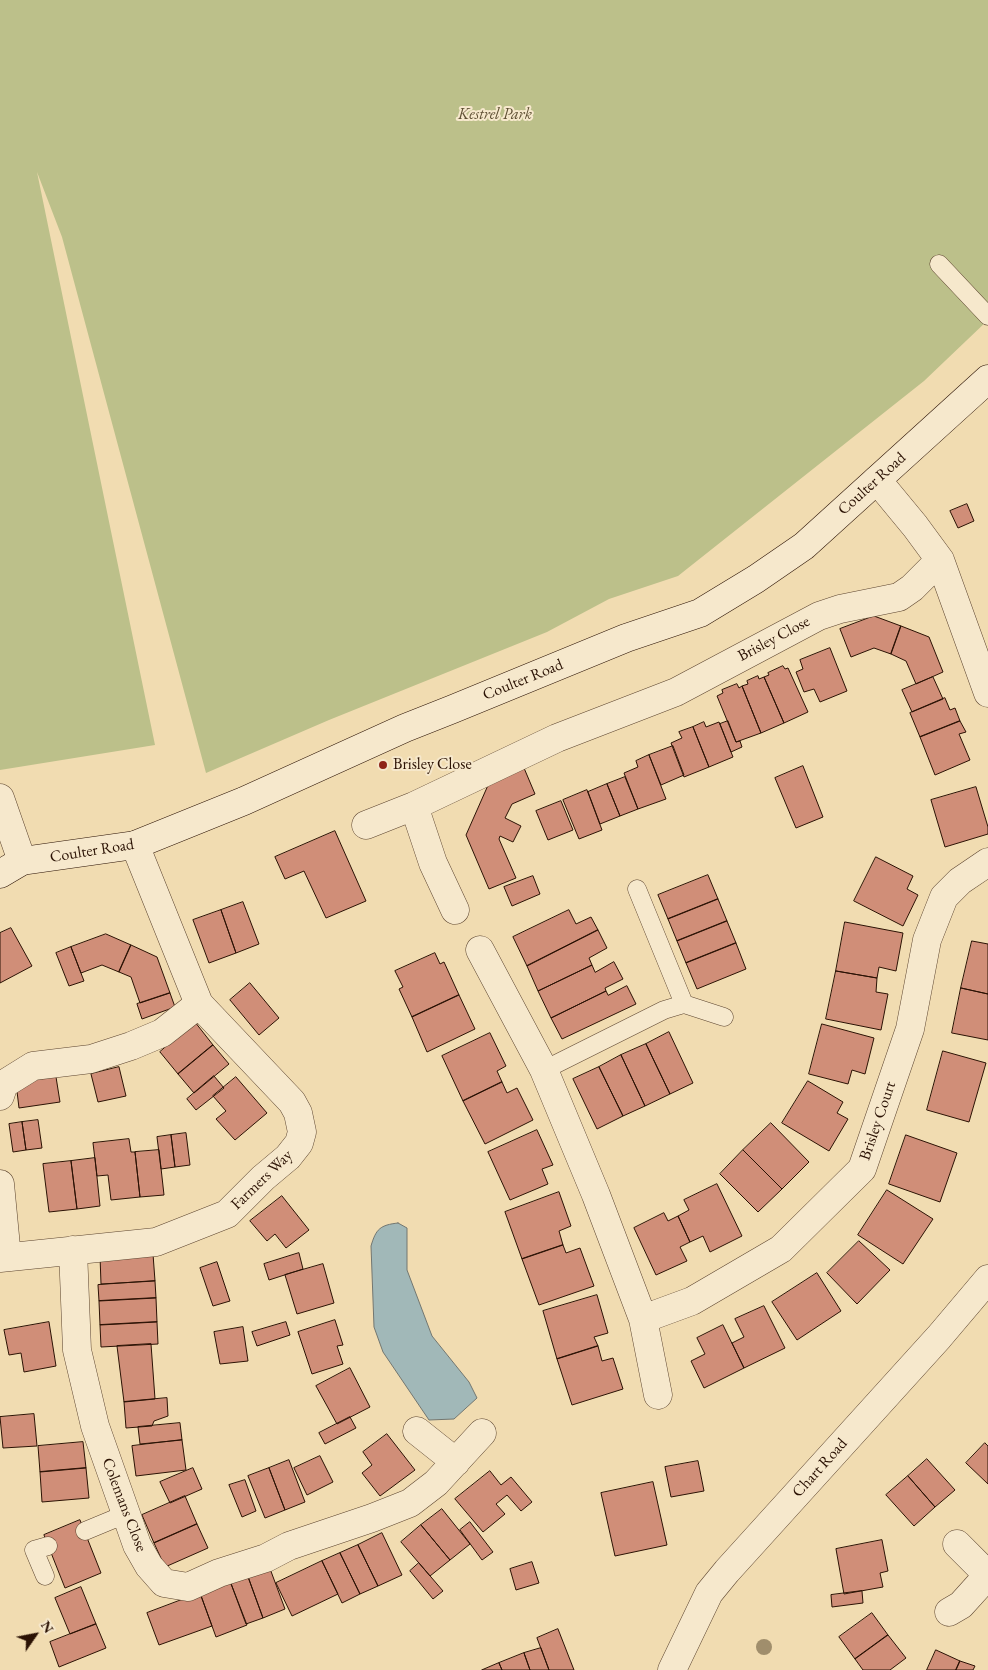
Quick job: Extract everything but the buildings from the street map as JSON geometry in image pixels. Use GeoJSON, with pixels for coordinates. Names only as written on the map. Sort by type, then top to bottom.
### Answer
{"type":"FeatureCollection","features":[{"type":"Feature","properties":{"kind":"street","name":"Coulter Road"},"geometry":{"type":"LineString","coordinates":[[11,868],[136,845],[244,802],[405,728],[626,638],[700,613],[756,579],[804,546],[988,379]]}},
{"type":"Feature","properties":{"kind":"street"},"geometry":{"type":"LineString","coordinates":[[878,480],[940,560],[988,693]]}},
{"type":"Feature","properties":{"kind":"street","name":"Brisley Close"},"geometry":{"type":"LineString","coordinates":[[366,825],[414,806],[557,738],[676,692],[819,616],[840,609],[899,597],[912,588],[940,560]]}},
{"type":"Feature","properties":{"kind":"street"},"geometry":{"type":"LineString","coordinates":[[0,798],[11,868]]}},
{"type":"Feature","properties":{"kind":"street"},"geometry":{"type":"LineString","coordinates":[[414,806],[433,863],[456,910]]}},
{"type":"Feature","properties":{"kind":"street","name":"Farmers Way"},"geometry":{"type":"LineString","coordinates":[[3,1258],[156,1242],[227,1214],[263,1178],[288,1157],[300,1143],[302,1132],[292,1102],[199,1004],[136,845]]}},
{"type":"Feature","properties":{"kind":"street","name":"Brisley Court"},"geometry":{"type":"LineString","coordinates":[[642,1319],[692,1301],[781,1249],[862,1169],[910,1029],[927,940],[944,897],[960,881],[988,862]]}},
{"type":"Feature","properties":{"kind":"street"},"geometry":{"type":"LineString","coordinates":[[480,950],[544,1070],[596,1195],[642,1319],[658,1395]]}},
{"type":"Feature","properties":{"kind":"street"},"geometry":{"type":"LineString","coordinates":[[0,1096],[4,1084],[34,1066],[91,1060],[131,1046],[162,1033],[199,1004]]}},
{"type":"Feature","properties":{"kind":"street"},"geometry":{"type":"LineString","coordinates":[[0,1184],[3,1258]]}},
{"type":"Feature","properties":{"kind":"street","name":"Colemans Close"},"geometry":{"type":"LineString","coordinates":[[73,1250],[77,1350],[95,1426],[137,1546],[149,1566],[164,1583],[188,1587],[218,1573],[266,1558],[289,1546],[410,1503],[436,1483],[482,1433]]}},
{"type":"Feature","properties":{"kind":"street","name":"Chart Road"},"geometry":{"type":"LineString","coordinates":[[672,1670],[709,1593],[939,1337],[988,1279]]}},
{"type":"Feature","properties":{"kind":"street"},"geometry":{"type":"LineString","coordinates":[[417,1431],[456,1462]]}},
{"type":"Feature","properties":{"kind":"street"},"geometry":{"type":"LineString","coordinates":[[949,1612],[960,1605],[988,1575],[956,1544]]}},
{"type":"Feature","properties":{"kind":"lane"},"geometry":{"type":"LineString","coordinates":[[939,264],[988,316]]}},
{"type":"Feature","properties":{"kind":"lane"},"geometry":{"type":"LineString","coordinates":[[637,889],[684,1004]]}},
{"type":"Feature","properties":{"kind":"lane"},"geometry":{"type":"LineString","coordinates":[[544,1070],[664,1010],[684,1004],[724,1017]]}},
{"type":"Feature","properties":{"kind":"lane"},"geometry":{"type":"LineString","coordinates":[[84,1531],[126,1514]]}},
{"type":"Feature","properties":{"kind":"lane"},"geometry":{"type":"LineString","coordinates":[[45,1576],[34,1550],[48,1546]]}},
{"type":"Feature","properties":{"kind":"green space","name":"Kestrel Park"},"geometry":{"type":"Polygon","coordinates":[[[0,0],[988,0],[988,320],[924,381],[678,576],[609,599],[547,632],[329,720],[206,773],[62,237],[37,172],[155,745],[0,770],[0,0]]]}},
{"type":"Feature","properties":{"kind":"water"},"geometry":{"type":"Polygon","coordinates":[[[398,1223],[407,1228],[407,1270],[432,1336],[469,1382],[477,1398],[454,1419],[429,1420],[383,1352],[374,1327],[371,1246],[380,1229],[387,1225],[398,1223]]]}},
{"type":"Feature","properties":{"kind":"place","name":"Brisley Close"},"geometry":{"type":"Point","coordinates":[383,765]}}]}
